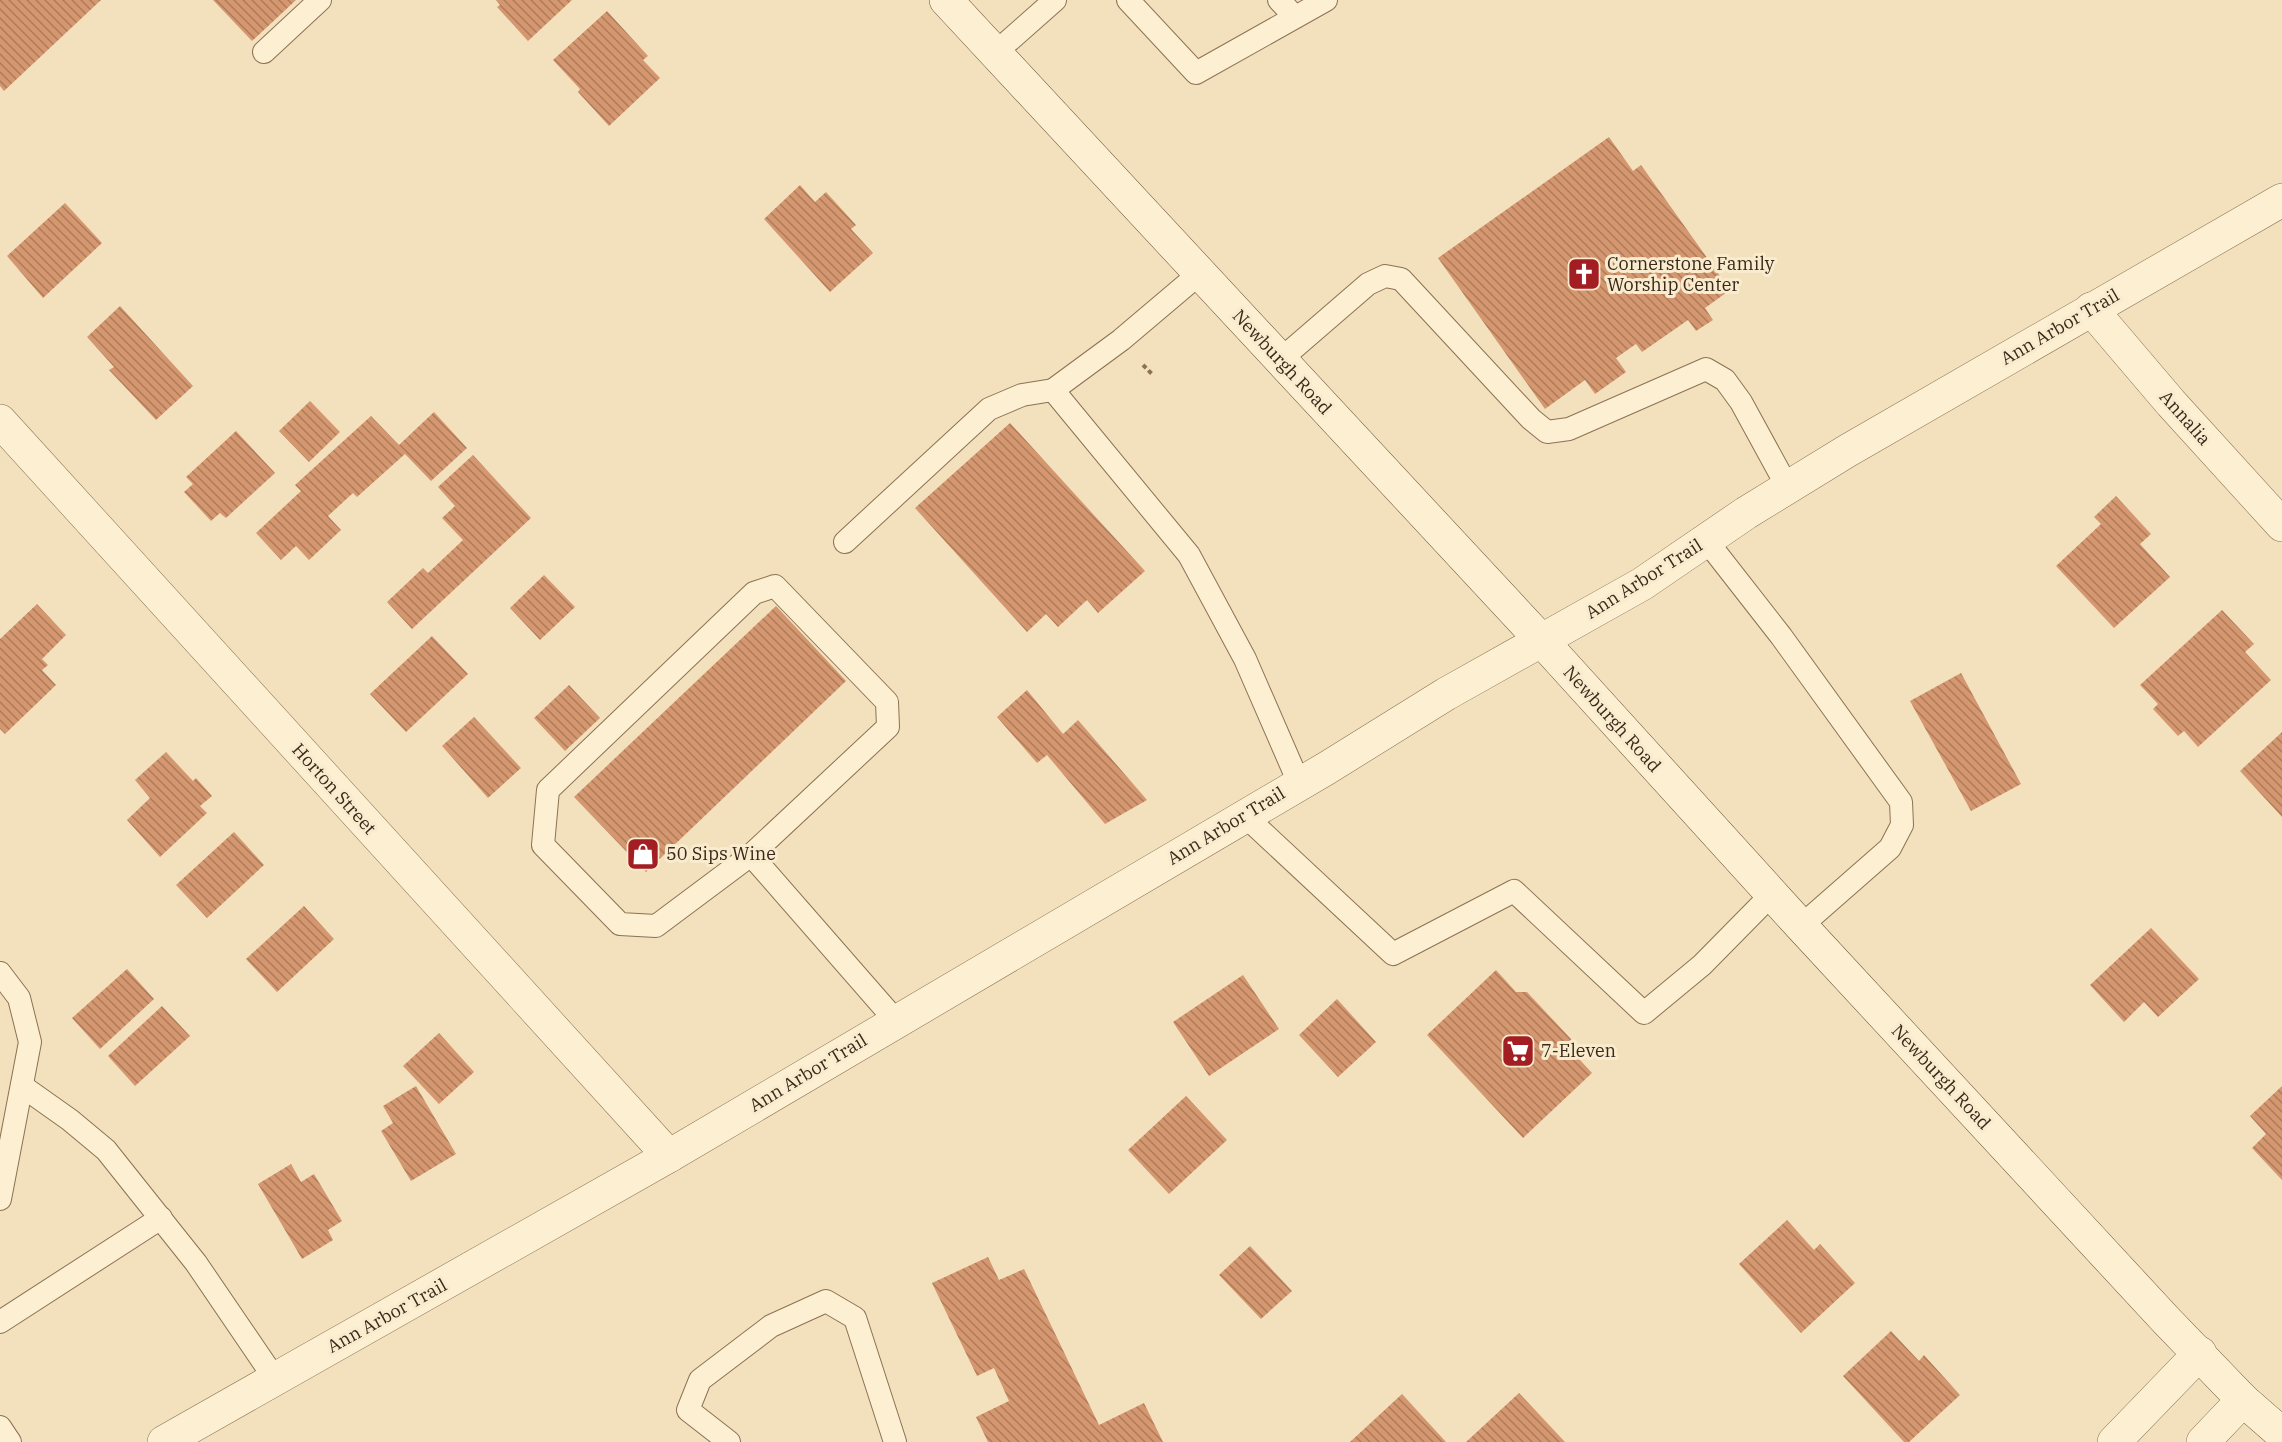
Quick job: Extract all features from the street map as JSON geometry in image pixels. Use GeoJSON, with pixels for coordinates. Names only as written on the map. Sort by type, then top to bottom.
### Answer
{"type":"FeatureCollection","features":[{"type":"Feature","properties":{"kind":"street","name":"Newburgh Road"},"geometry":{"type":"LineString","coordinates":[[946,0],[1542,641],[1801,926],[2165,1319],[2243,1400],[2282,1434]]}},
{"type":"Feature","properties":{"kind":"street","name":"Ann Arbor Trail"},"geometry":{"type":"LineString","coordinates":[[164,1442],[669,1156],[1245,816],[1446,694],[1642,584],[1788,488],[2091,309],[2282,200]]}},
{"type":"Feature","properties":{"kind":"street","name":"Annalia"},"geometry":{"type":"LineString","coordinates":[[2091,309],[2171,403],[2282,525]]}},
{"type":"Feature","properties":{"kind":"street","name":"Horton Street"},"geometry":{"type":"LineString","coordinates":[[0,421],[669,1156]]}},
{"type":"Feature","properties":{"kind":"street"},"geometry":{"type":"LineString","coordinates":[[2114,1442],[2200,1353]]}},
{"type":"Feature","properties":{"kind":"street"},"geometry":{"type":"LineString","coordinates":[[2203,1442],[2243,1400]]}},
{"type":"Feature","properties":{"kind":"lane"},"geometry":{"type":"LineString","coordinates":[[264,52],[320,0]]}},
{"type":"Feature","properties":{"kind":"lane"},"geometry":{"type":"LineString","coordinates":[[995,53],[1055,0]]}},
{"type":"Feature","properties":{"kind":"lane"},"geometry":{"type":"LineString","coordinates":[[1128,0],[1196,73],[1326,0]]}},
{"type":"Feature","properties":{"kind":"lane"},"geometry":{"type":"LineString","coordinates":[[1279,0],[1295,17]]}},
{"type":"Feature","properties":{"kind":"lane"},"geometry":{"type":"LineString","coordinates":[[845,542],[989,409],[1022,395],[1053,390],[1121,340],[1199,274]]}},
{"type":"Feature","properties":{"kind":"lane"},"geometry":{"type":"LineString","coordinates":[[1280,360],[1368,284],[1384,276],[1401,279],[1547,432],[1569,429],[1706,369],[1725,380],[1741,402],[1788,488]]}},
{"type":"Feature","properties":{"kind":"lane"},"geometry":{"type":"LineString","coordinates":[[1053,390],[1189,555],[1245,659],[1299,783]]}},
{"type":"Feature","properties":{"kind":"lane"},"geometry":{"type":"LineString","coordinates":[[1706,540],[1781,636],[1901,802],[1902,825],[1890,848],[1801,926]]}},
{"type":"Feature","properties":{"kind":"lane"},"geometry":{"type":"LineString","coordinates":[[775,586],[886,702],[888,726],[751,855],[656,926],[620,924],[543,845],[548,790],[754,593],[775,586]]}},
{"type":"Feature","properties":{"kind":"lane"},"geometry":{"type":"LineString","coordinates":[[1245,816],[1393,954],[1514,891],[1644,1013],[1702,965],[1772,894]]}},
{"type":"Feature","properties":{"kind":"lane"},"geometry":{"type":"LineString","coordinates":[[751,855],[896,1021]]}},
{"type":"Feature","properties":{"kind":"lane"},"geometry":{"type":"LineString","coordinates":[[0,973],[19,998],[30,1041],[0,1199]]}},
{"type":"Feature","properties":{"kind":"lane"},"geometry":{"type":"LineString","coordinates":[[22,1086],[70,1120],[106,1150],[196,1263],[275,1379]]}},
{"type":"Feature","properties":{"kind":"lane"},"geometry":{"type":"LineString","coordinates":[[0,1322],[161,1218]]}},
{"type":"Feature","properties":{"kind":"lane"},"geometry":{"type":"LineString","coordinates":[[729,1442],[688,1410],[700,1380],[771,1326],[826,1300],[855,1318],[895,1442]]}},
{"type":"Feature","properties":{"kind":"lane"},"geometry":{"type":"LineString","coordinates":[[0,1427],[10,1442]]}},
{"type":"Feature","properties":{"kind":"building"},"geometry":{"type":"Polygon","coordinates":[[[0,0],[101,0],[4,91],[0,86],[0,0]]]}},
{"type":"Feature","properties":{"kind":"building"},"geometry":{"type":"Polygon","coordinates":[[[213,0],[296,0],[252,41],[213,0]]]}},
{"type":"Feature","properties":{"kind":"building"},"geometry":{"type":"Polygon","coordinates":[[[496,0],[572,0],[528,41],[497,7],[500,5],[496,0]]]}},
{"type":"Feature","properties":{"kind":"building"},"geometry":{"type":"Polygon","coordinates":[[[607,11],[648,56],[643,60],[660,78],[609,126],[578,92],[580,89],[553,60],[607,11]]]}},
{"type":"Feature","properties":{"kind":"building","name":"Cornerstone Family Worship Center"},"geometry":{"type":"Polygon","coordinates":[[[1609,137],[1633,171],[1641,165],[1730,290],[1705,308],[1713,320],[1696,331],[1688,320],[1642,352],[1636,344],[1616,358],[1626,372],[1595,394],[1585,380],[1545,409],[1438,258],[1609,137]]]}},
{"type":"Feature","properties":{"kind":"building"},"geometry":{"type":"Polygon","coordinates":[[[800,185],[815,202],[826,192],[856,225],[851,229],[873,253],[830,292],[764,219],[800,185]]]}},
{"type":"Feature","properties":{"kind":"building"},"geometry":{"type":"Polygon","coordinates":[[[65,203],[102,243],[43,298],[7,256],[65,203]]]}},
{"type":"Feature","properties":{"kind":"building"},"geometry":{"type":"Polygon","coordinates":[[[120,306],[193,386],[156,420],[109,370],[114,367],[87,337],[120,306]]]}},
{"type":"Feature","properties":{"kind":"building"},"geometry":{"type":"Polygon","coordinates":[[[310,401],[340,432],[309,462],[279,431],[310,401]]]}},
{"type":"Feature","properties":{"kind":"building"},"geometry":{"type":"Polygon","coordinates":[[[434,412],[467,448],[431,481],[405,454],[357,497],[353,493],[328,516],[341,530],[309,560],[296,546],[281,560],[256,533],[301,491],[295,485],[371,416],[399,445],[434,412]]]}},
{"type":"Feature","properties":{"kind":"building"},"geometry":{"type":"Polygon","coordinates":[[[1010,423],[1145,571],[1098,613],[1087,600],[1058,627],[1046,614],[1027,632],[915,508],[1010,423]]]}},
{"type":"Feature","properties":{"kind":"building"},"geometry":{"type":"Polygon","coordinates":[[[236,431],[275,473],[226,518],[220,513],[211,521],[184,492],[193,484],[186,477],[236,431]]]}},
{"type":"Feature","properties":{"kind":"building"},"geometry":{"type":"Polygon","coordinates":[[[473,455],[531,518],[412,629],[387,602],[423,568],[428,573],[463,540],[442,518],[455,506],[438,487],[473,455]]]}},
{"type":"Feature","properties":{"kind":"building"},"geometry":{"type":"Polygon","coordinates":[[[2116,496],[2151,534],[2140,544],[2170,577],[2114,628],[2056,566],[2101,524],[2094,517],[2116,496]]]}},
{"type":"Feature","properties":{"kind":"building"},"geometry":{"type":"Polygon","coordinates":[[[544,575],[575,607],[540,640],[510,608],[544,575]]]}},
{"type":"Feature","properties":{"kind":"building"},"geometry":{"type":"Polygon","coordinates":[[[37,604],[66,635],[42,659],[48,665],[42,670],[56,685],[5,734],[0,729],[0,639],[37,604]]]}},
{"type":"Feature","properties":{"kind":"building"},"geometry":{"type":"Polygon","coordinates":[[[776,606],[846,681],[646,872],[574,797],[776,606]]]}},
{"type":"Feature","properties":{"kind":"building"},"geometry":{"type":"Polygon","coordinates":[[[2222,610],[2254,644],[2245,652],[2271,680],[2198,747],[2184,731],[2178,736],[2153,709],[2158,704],[2140,685],[2222,610]]]}},
{"type":"Feature","properties":{"kind":"building"},"geometry":{"type":"Polygon","coordinates":[[[432,636],[468,674],[406,732],[370,694],[432,636]]]}},
{"type":"Feature","properties":{"kind":"building"},"geometry":{"type":"Polygon","coordinates":[[[1961,673],[2021,784],[1971,811],[1910,701],[1961,673]]]}},
{"type":"Feature","properties":{"kind":"building"},"geometry":{"type":"Polygon","coordinates":[[[569,685],[600,718],[565,751],[534,718],[569,685]]]}},
{"type":"Feature","properties":{"kind":"building"},"geometry":{"type":"Polygon","coordinates":[[[1027,690],[1063,734],[1078,720],[1147,800],[1105,824],[1047,755],[1037,763],[997,717],[1027,690]]]}},
{"type":"Feature","properties":{"kind":"building"},"geometry":{"type":"Polygon","coordinates":[[[474,717],[521,768],[488,798],[442,746],[474,717]]]}},
{"type":"Feature","properties":{"kind":"building"},"geometry":{"type":"Polygon","coordinates":[[[2282,732],[2282,817],[2240,771],[2282,732]]]}},
{"type":"Feature","properties":{"kind":"building"},"geometry":{"type":"Polygon","coordinates":[[[166,752],[193,781],[196,778],[212,796],[200,806],[207,813],[160,857],[127,820],[150,798],[135,780],[166,752]]]}},
{"type":"Feature","properties":{"kind":"building"},"geometry":{"type":"Polygon","coordinates":[[[234,832],[264,865],[207,918],[176,885],[234,832]]]}},
{"type":"Feature","properties":{"kind":"building"},"geometry":{"type":"Polygon","coordinates":[[[304,906],[334,939],[277,992],[246,959],[304,906]]]}},
{"type":"Feature","properties":{"kind":"building"},"geometry":{"type":"Polygon","coordinates":[[[2151,928],[2199,979],[2158,1017],[2144,1002],[2124,1022],[2090,985],[2151,928]]]}},
{"type":"Feature","properties":{"kind":"building"},"geometry":{"type":"Polygon","coordinates":[[[127,969],[154,999],[100,1049],[72,1018],[127,969]]]}},
{"type":"Feature","properties":{"kind":"building"},"geometry":{"type":"Polygon","coordinates":[[[1496,970],[1516,992],[1527,992],[1571,1039],[1570,1049],[1592,1073],[1523,1138],[1427,1035],[1496,970]]]}},
{"type":"Feature","properties":{"kind":"building"},"geometry":{"type":"Polygon","coordinates":[[[1243,975],[1279,1029],[1209,1076],[1173,1022],[1243,975]]]}},
{"type":"Feature","properties":{"kind":"building"},"geometry":{"type":"Polygon","coordinates":[[[1337,999],[1376,1042],[1338,1077],[1299,1035],[1337,999]]]}},
{"type":"Feature","properties":{"kind":"building"},"geometry":{"type":"Polygon","coordinates":[[[162,1006],[190,1036],[135,1086],[108,1056],[162,1006]]]}},
{"type":"Feature","properties":{"kind":"building"},"geometry":{"type":"Polygon","coordinates":[[[439,1033],[474,1072],[439,1104],[403,1066],[439,1033]]]}},
{"type":"Feature","properties":{"kind":"building"},"geometry":{"type":"Polygon","coordinates":[[[416,1086],[456,1154],[411,1181],[381,1131],[393,1123],[383,1106],[416,1086]]]}},
{"type":"Feature","properties":{"kind":"building"},"geometry":{"type":"Polygon","coordinates":[[[2282,1086],[2282,1180],[2252,1148],[2266,1134],[2250,1116],[2282,1086]]]}},
{"type":"Feature","properties":{"kind":"building"},"geometry":{"type":"Polygon","coordinates":[[[1186,1096],[1227,1140],[1169,1194],[1128,1150],[1186,1096]]]}},
{"type":"Feature","properties":{"kind":"building"},"geometry":{"type":"Polygon","coordinates":[[[291,1164],[301,1182],[314,1174],[342,1221],[328,1230],[333,1240],[302,1259],[258,1184],[291,1164]]]}},
{"type":"Feature","properties":{"kind":"building"},"geometry":{"type":"Polygon","coordinates":[[[1787,1220],[1814,1250],[1820,1244],[1855,1283],[1801,1333],[1739,1264],[1787,1220]]]}},
{"type":"Feature","properties":{"kind":"building"},"geometry":{"type":"Polygon","coordinates":[[[1250,1246],[1292,1291],[1261,1319],[1219,1275],[1250,1246]]]}},
{"type":"Feature","properties":{"kind":"building"},"geometry":{"type":"Polygon","coordinates":[[[988,1257],[999,1280],[1024,1269],[1099,1425],[1144,1403],[1163,1442],[988,1442],[976,1417],[1009,1401],[994,1368],[977,1376],[932,1283],[988,1257]]]}},
{"type":"Feature","properties":{"kind":"building"},"geometry":{"type":"Polygon","coordinates":[[[1891,1331],[1919,1361],[1924,1355],[1960,1395],[1909,1442],[1904,1442],[1843,1376],[1891,1331]]]}},
{"type":"Feature","properties":{"kind":"building"},"geometry":{"type":"Polygon","coordinates":[[[1519,1393],[1565,1442],[1466,1442],[1519,1393]]]}},
{"type":"Feature","properties":{"kind":"building"},"geometry":{"type":"Polygon","coordinates":[[[1402,1394],[1446,1442],[1350,1442],[1402,1394]]]}},
{"type":"Feature","properties":{"kind":"place","name":"Cornerstone Family Worship Center"},"geometry":{"type":"Point","coordinates":[1584,274]}},
{"type":"Feature","properties":{"kind":"place","name":"50 Sips Wine"},"geometry":{"type":"Point","coordinates":[643,854]}},
{"type":"Feature","properties":{"kind":"place","name":"7-Eleven"},"geometry":{"type":"Point","coordinates":[1518,1051]}}]}
